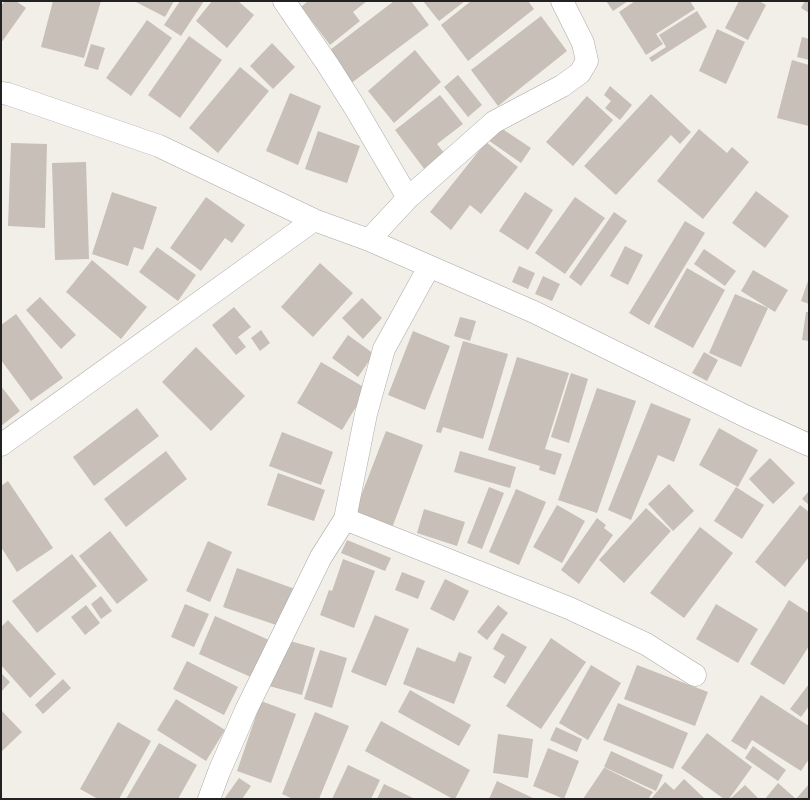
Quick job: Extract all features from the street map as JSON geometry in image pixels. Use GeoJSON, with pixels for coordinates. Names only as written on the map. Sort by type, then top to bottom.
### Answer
{"type":"FeatureCollection","features":[{"type":"Feature","properties":{"kind":"street"},"geometry":{"type":"LineString","coordinates":[[284,1],[354,106],[408,198]]}},
{"type":"Feature","properties":{"kind":"street"},"geometry":{"type":"LineString","coordinates":[[369,240],[408,198],[494,122],[562,86],[580,73],[587,61],[583,43],[562,1]]}},
{"type":"Feature","properties":{"kind":"street"},"geometry":{"type":"LineString","coordinates":[[1,93],[159,146],[314,220],[369,240],[534,312],[745,416],[809,445]]}},
{"type":"Feature","properties":{"kind":"street"},"geometry":{"type":"LineString","coordinates":[[1,444],[314,220]]}},
{"type":"Feature","properties":{"kind":"street"},"geometry":{"type":"LineString","coordinates":[[209,799],[246,710],[321,557],[345,519],[366,414],[384,349],[430,266]]}},
{"type":"Feature","properties":{"kind":"street"},"geometry":{"type":"LineString","coordinates":[[345,519],[569,608],[646,644],[695,675]]}},
{"type":"Feature","properties":{"kind":"building"},"geometry":{"type":"Polygon","coordinates":[[[5,1],[16,1],[26,8],[1,43],[1,6],[5,1]]]}},
{"type":"Feature","properties":{"kind":"building"},"geometry":{"type":"Polygon","coordinates":[[[53,1],[101,1],[84,58],[41,47],[53,1]]]}},
{"type":"Feature","properties":{"kind":"building"},"geometry":{"type":"Polygon","coordinates":[[[134,1],[174,1],[165,17],[134,1]]]}},
{"type":"Feature","properties":{"kind":"building"},"geometry":{"type":"Polygon","coordinates":[[[180,1],[204,1],[181,36],[164,25],[180,1]]]}},
{"type":"Feature","properties":{"kind":"building"},"geometry":{"type":"Polygon","coordinates":[[[212,1],[238,1],[254,15],[227,48],[196,21],[212,1]]]}},
{"type":"Feature","properties":{"kind":"building"},"geometry":{"type":"Polygon","coordinates":[[[308,1],[367,1],[353,12],[360,21],[330,45],[301,7],[308,1]]]}},
{"type":"Feature","properties":{"kind":"building"},"geometry":{"type":"Polygon","coordinates":[[[394,1],[411,1],[429,25],[350,84],[326,53],[394,1]]]}},
{"type":"Feature","properties":{"kind":"building"},"geometry":{"type":"Polygon","coordinates":[[[423,1],[465,1],[439,21],[423,1]]]}},
{"type":"Feature","properties":{"kind":"building"},"geometry":{"type":"Polygon","coordinates":[[[471,1],[528,1],[534,9],[468,61],[441,25],[471,1]]]}},
{"type":"Feature","properties":{"kind":"building"},"geometry":{"type":"Polygon","coordinates":[[[606,1],[628,1],[613,11],[606,1]]]}},
{"type":"Feature","properties":{"kind":"building"},"geometry":{"type":"Polygon","coordinates":[[[635,1],[690,1],[695,9],[656,34],[663,44],[646,55],[619,12],[635,1]]]}},
{"type":"Feature","properties":{"kind":"building"},"geometry":{"type":"Polygon","coordinates":[[[739,1],[759,1],[766,5],[748,40],[725,28],[739,1]]]}},
{"type":"Feature","properties":{"kind":"building"},"geometry":{"type":"Polygon","coordinates":[[[805,1],[809,1],[809,13],[801,8],[805,1]]]}},
{"type":"Feature","properties":{"kind":"building"},"geometry":{"type":"Polygon","coordinates":[[[697,11],[707,27],[652,62],[649,58],[666,47],[659,35],[697,11]]]}},
{"type":"Feature","properties":{"kind":"building"},"geometry":{"type":"Polygon","coordinates":[[[541,16],[567,51],[498,106],[471,70],[541,16]]]}},
{"type":"Feature","properties":{"kind":"building"},"geometry":{"type":"Polygon","coordinates":[[[147,20],[172,38],[131,96],[106,78],[147,20]]]}},
{"type":"Feature","properties":{"kind":"building"},"geometry":{"type":"Polygon","coordinates":[[[717,29],[745,42],[726,84],[699,71],[717,29]]]}},
{"type":"Feature","properties":{"kind":"building"},"geometry":{"type":"Polygon","coordinates":[[[189,36],[222,60],[180,118],[148,95],[189,36]]]}},
{"type":"Feature","properties":{"kind":"building"},"geometry":{"type":"Polygon","coordinates":[[[802,37],[809,39],[809,60],[797,57],[802,37]]]}},
{"type":"Feature","properties":{"kind":"building"},"geometry":{"type":"Polygon","coordinates":[[[272,43],[295,67],[273,89],[250,66],[272,43]]]}},
{"type":"Feature","properties":{"kind":"building"},"geometry":{"type":"Polygon","coordinates":[[[91,44],[105,48],[98,70],[84,66],[91,44]]]}},
{"type":"Feature","properties":{"kind":"building"},"geometry":{"type":"Polygon","coordinates":[[[415,50],[441,82],[394,123],[368,91],[415,50]]]}},
{"type":"Feature","properties":{"kind":"building"},"geometry":{"type":"Polygon","coordinates":[[[792,60],[809,65],[809,126],[777,118],[792,60]]]}},
{"type":"Feature","properties":{"kind":"building"},"geometry":{"type":"Polygon","coordinates":[[[240,67],[269,91],[218,153],[189,128],[240,67]]]}},
{"type":"Feature","properties":{"kind":"building"},"geometry":{"type":"Polygon","coordinates":[[[458,75],[482,105],[468,117],[444,87],[458,75]]]}},
{"type":"Feature","properties":{"kind":"building"},"geometry":{"type":"Polygon","coordinates":[[[610,86],[632,105],[620,120],[605,108],[611,101],[604,95],[610,86]]]}},
{"type":"Feature","properties":{"kind":"building"},"geometry":{"type":"Polygon","coordinates":[[[290,93],[321,106],[298,165],[266,151],[290,93]]]}},
{"type":"Feature","properties":{"kind":"building"},"geometry":{"type":"Polygon","coordinates":[[[651,94],[691,132],[680,144],[671,135],[616,195],[584,166],[651,94]]]}},
{"type":"Feature","properties":{"kind":"building"},"geometry":{"type":"Polygon","coordinates":[[[440,95],[463,124],[437,144],[445,154],[425,170],[395,130],[440,95]]]}},
{"type":"Feature","properties":{"kind":"building"},"geometry":{"type":"Polygon","coordinates":[[[587,96],[613,120],[573,166],[546,142],[587,96]]]}},
{"type":"Feature","properties":{"kind":"building"},"geometry":{"type":"Polygon","coordinates":[[[498,126],[531,148],[521,163],[488,140],[498,126]]]}},
{"type":"Feature","properties":{"kind":"building"},"geometry":{"type":"Polygon","coordinates":[[[699,129],[727,153],[732,147],[749,162],[703,219],[657,181],[699,129]]]}},
{"type":"Feature","properties":{"kind":"building"},"geometry":{"type":"Polygon","coordinates":[[[318,131],[360,146],[347,183],[305,169],[318,131]]]}},
{"type":"Feature","properties":{"kind":"building"},"geometry":{"type":"Polygon","coordinates":[[[486,142],[518,167],[481,214],[470,205],[451,230],[430,212],[486,142]]]}},
{"type":"Feature","properties":{"kind":"building"},"geometry":{"type":"Polygon","coordinates":[[[11,143],[47,144],[45,228],[8,226],[11,143]]]}},
{"type":"Feature","properties":{"kind":"building"},"geometry":{"type":"Polygon","coordinates":[[[86,162],[89,259],[55,260],[52,163],[86,162]]]}},
{"type":"Feature","properties":{"kind":"building"},"geometry":{"type":"Polygon","coordinates":[[[756,191],[789,216],[765,248],[732,223],[756,191]]]}},
{"type":"Feature","properties":{"kind":"building"},"geometry":{"type":"Polygon","coordinates":[[[112,192],[157,207],[143,250],[134,247],[128,266],[92,254],[112,192]]]}},
{"type":"Feature","properties":{"kind":"building"},"geometry":{"type":"Polygon","coordinates":[[[525,192],[553,210],[528,250],[499,231],[525,192]]]}},
{"type":"Feature","properties":{"kind":"building"},"geometry":{"type":"Polygon","coordinates":[[[206,197],[245,225],[232,243],[225,238],[201,271],[170,248],[206,197]]]}},
{"type":"Feature","properties":{"kind":"building"},"geometry":{"type":"Polygon","coordinates":[[[575,197],[605,218],[565,274],[535,253],[575,197]]]}},
{"type":"Feature","properties":{"kind":"building"},"geometry":{"type":"Polygon","coordinates":[[[614,212],[627,221],[581,286],[569,277],[614,212]]]}},
{"type":"Feature","properties":{"kind":"building"},"geometry":{"type":"Polygon","coordinates":[[[685,221],[705,233],[649,325],[629,313],[685,221]]]}},
{"type":"Feature","properties":{"kind":"building"},"geometry":{"type":"Polygon","coordinates":[[[625,246],[643,255],[628,285],[610,276],[625,246]]]}},
{"type":"Feature","properties":{"kind":"building"},"geometry":{"type":"Polygon","coordinates":[[[157,247],[196,275],[178,301],[139,272],[157,247]]]}},
{"type":"Feature","properties":{"kind":"building"},"geometry":{"type":"Polygon","coordinates":[[[704,249],[736,271],[725,286],[694,264],[704,249]]]}},
{"type":"Feature","properties":{"kind":"building"},"geometry":{"type":"Polygon","coordinates":[[[92,260],[147,307],[121,339],[66,292],[92,260]]]}},
{"type":"Feature","properties":{"kind":"building"},"geometry":{"type":"Polygon","coordinates":[[[320,263],[353,293],[313,337],[281,307],[320,263]]]}},
{"type":"Feature","properties":{"kind":"building"},"geometry":{"type":"Polygon","coordinates":[[[519,266],[535,273],[528,289],[512,282],[519,266]]]}},
{"type":"Feature","properties":{"kind":"building"},"geometry":{"type":"Polygon","coordinates":[[[687,268],[725,290],[693,348],[654,327],[687,268]]]}},
{"type":"Feature","properties":{"kind":"building"},"geometry":{"type":"Polygon","coordinates":[[[753,270],[788,290],[775,312],[741,291],[753,270]]]}},
{"type":"Feature","properties":{"kind":"building"},"geometry":{"type":"Polygon","coordinates":[[[543,276],[560,284],[552,301],[535,294],[543,276]]]}},
{"type":"Feature","properties":{"kind":"building"},"geometry":{"type":"Polygon","coordinates":[[[809,278],[809,304],[801,301],[809,278]]]}},
{"type":"Feature","properties":{"kind":"building"},"geometry":{"type":"Polygon","coordinates":[[[735,294],[768,308],[741,367],[709,353],[735,294]]]}},
{"type":"Feature","properties":{"kind":"building"},"geometry":{"type":"Polygon","coordinates":[[[40,297],[76,335],[61,349],[26,310],[40,297]]]}},
{"type":"Feature","properties":{"kind":"building"},"geometry":{"type":"Polygon","coordinates":[[[362,298],[382,318],[363,339],[342,318],[362,298]]]}},
{"type":"Feature","properties":{"kind":"building"},"geometry":{"type":"Polygon","coordinates":[[[234,307],[251,327],[238,337],[246,347],[236,355],[212,325],[234,307]]]}},
{"type":"Feature","properties":{"kind":"building"},"geometry":{"type":"Polygon","coordinates":[[[806,312],[809,312],[809,341],[802,340],[806,312]]]}},
{"type":"Feature","properties":{"kind":"building"},"geometry":{"type":"Polygon","coordinates":[[[16,314],[63,378],[31,401],[1,360],[1,325],[16,314]]]}},
{"type":"Feature","properties":{"kind":"building"},"geometry":{"type":"Polygon","coordinates":[[[460,317],[476,321],[470,341],[454,336],[460,317]]]}},
{"type":"Feature","properties":{"kind":"building"},"geometry":{"type":"Polygon","coordinates":[[[261,330],[270,343],[260,351],[251,338],[261,330]]]}},
{"type":"Feature","properties":{"kind":"building"},"geometry":{"type":"Polygon","coordinates":[[[413,331],[450,346],[425,410],[388,395],[413,331]]]}},
{"type":"Feature","properties":{"kind":"building"},"geometry":{"type":"Polygon","coordinates":[[[348,335],[374,354],[358,377],[332,358],[348,335]]]}},
{"type":"Feature","properties":{"kind":"building"},"geometry":{"type":"Polygon","coordinates":[[[463,341],[508,354],[483,439],[443,427],[441,433],[436,432],[463,341]]]}},
{"type":"Feature","properties":{"kind":"building"},"geometry":{"type":"Polygon","coordinates":[[[196,347],[245,396],[211,431],[162,382],[196,347]]]}},
{"type":"Feature","properties":{"kind":"building"},"geometry":{"type":"Polygon","coordinates":[[[704,352],[718,360],[707,381],[692,373],[704,352]]]}},
{"type":"Feature","properties":{"kind":"building"},"geometry":{"type":"Polygon","coordinates":[[[517,357],[569,373],[545,449],[562,454],[555,475],[539,470],[540,466],[488,450],[517,357]]]}},
{"type":"Feature","properties":{"kind":"building"},"geometry":{"type":"Polygon","coordinates":[[[321,362],[367,389],[342,430],[297,403],[321,362]]]}},
{"type":"Feature","properties":{"kind":"building"},"geometry":{"type":"Polygon","coordinates":[[[571,373],[588,379],[569,443],[551,437],[571,373]]]}},
{"type":"Feature","properties":{"kind":"building"},"geometry":{"type":"Polygon","coordinates":[[[1,386],[20,411],[1,426],[1,386]]]}},
{"type":"Feature","properties":{"kind":"building"},"geometry":{"type":"Polygon","coordinates":[[[597,388],[636,401],[597,513],[558,500],[597,388]]]}},
{"type":"Feature","properties":{"kind":"building"},"geometry":{"type":"Polygon","coordinates":[[[651,403],[691,419],[674,462],[658,455],[631,520],[608,510],[651,403]]]}},
{"type":"Feature","properties":{"kind":"building"},"geometry":{"type":"Polygon","coordinates":[[[137,408],[159,436],[94,486],[73,457],[137,408]]]}},
{"type":"Feature","properties":{"kind":"building"},"geometry":{"type":"Polygon","coordinates":[[[719,428],[758,450],[738,487],[699,465],[719,428]]]}},
{"type":"Feature","properties":{"kind":"building"},"geometry":{"type":"Polygon","coordinates":[[[386,431],[423,445],[392,528],[354,514],[386,431]]]}},
{"type":"Feature","properties":{"kind":"building"},"geometry":{"type":"Polygon","coordinates":[[[282,432],[333,452],[321,485],[269,466],[282,432]]]}},
{"type":"Feature","properties":{"kind":"building"},"geometry":{"type":"Polygon","coordinates":[[[166,451],[187,479],[126,527],[104,499],[166,451]]]}},
{"type":"Feature","properties":{"kind":"building"},"geometry":{"type":"Polygon","coordinates":[[[460,451],[516,467],[510,488],[454,472],[460,451]]]}},
{"type":"Feature","properties":{"kind":"building"},"geometry":{"type":"Polygon","coordinates":[[[770,458],[795,483],[773,504],[749,479],[770,458]]]}},
{"type":"Feature","properties":{"kind":"building"},"geometry":{"type":"Polygon","coordinates":[[[278,473],[325,490],[314,521],[267,505],[278,473]]]}},
{"type":"Feature","properties":{"kind":"building"},"geometry":{"type":"Polygon","coordinates":[[[8,481],[53,548],[17,572],[1,547],[1,486],[8,481]]]}},
{"type":"Feature","properties":{"kind":"building"},"geometry":{"type":"Polygon","coordinates":[[[669,484],[694,511],[673,531],[648,504],[669,484]]]}},
{"type":"Feature","properties":{"kind":"building"},"geometry":{"type":"Polygon","coordinates":[[[489,487],[504,493],[482,549],[467,543],[489,487]]]}},
{"type":"Feature","properties":{"kind":"building"},"geometry":{"type":"Polygon","coordinates":[[[736,487],[764,505],[742,539],[714,521],[736,487]]]}},
{"type":"Feature","properties":{"kind":"building"},"geometry":{"type":"Polygon","coordinates":[[[516,489],[546,502],[519,565],[489,552],[516,489]]]}},
{"type":"Feature","properties":{"kind":"building"},"geometry":{"type":"Polygon","coordinates":[[[809,491],[809,505],[802,499],[809,491]]]}},
{"type":"Feature","properties":{"kind":"building"},"geometry":{"type":"Polygon","coordinates":[[[557,505],[585,521],[562,563],[533,547],[557,505]]]}},
{"type":"Feature","properties":{"kind":"building"},"geometry":{"type":"Polygon","coordinates":[[[800,505],[809,512],[809,557],[785,587],[755,562],[800,505]]]}},
{"type":"Feature","properties":{"kind":"building"},"geometry":{"type":"Polygon","coordinates":[[[646,508],[671,531],[624,583],[599,560],[646,508]]]}},
{"type":"Feature","properties":{"kind":"building"},"geometry":{"type":"Polygon","coordinates":[[[424,509],[465,522],[457,546],[417,533],[424,509]]]}},
{"type":"Feature","properties":{"kind":"building"},"geometry":{"type":"Polygon","coordinates":[[[597,518],[606,525],[604,528],[613,535],[579,584],[561,570],[597,518]]]}},
{"type":"Feature","properties":{"kind":"building"},"geometry":{"type":"Polygon","coordinates":[[[700,527],[733,553],[684,618],[650,593],[700,527]]]}},
{"type":"Feature","properties":{"kind":"building"},"geometry":{"type":"Polygon","coordinates":[[[110,531],[148,580],[117,604],[79,556],[110,531]]]}},
{"type":"Feature","properties":{"kind":"building"},"geometry":{"type":"Polygon","coordinates":[[[347,540],[391,558],[385,571],[341,553],[347,540]]]}},
{"type":"Feature","properties":{"kind":"building"},"geometry":{"type":"Polygon","coordinates":[[[208,541],[232,552],[210,602],[186,591],[208,541]]]}},
{"type":"Feature","properties":{"kind":"building"},"geometry":{"type":"Polygon","coordinates":[[[72,554],[97,586],[37,633],[12,601],[72,554]]]}},
{"type":"Feature","properties":{"kind":"building"},"geometry":{"type":"Polygon","coordinates":[[[343,559],[375,571],[354,628],[320,615],[329,590],[332,591],[343,559]]]}},
{"type":"Feature","properties":{"kind":"building"},"geometry":{"type":"Polygon","coordinates":[[[237,568],[295,589],[282,627],[223,607],[237,568]]]}},
{"type":"Feature","properties":{"kind":"building"},"geometry":{"type":"Polygon","coordinates":[[[402,572],[425,581],[418,599],[395,590],[402,572]]]}},
{"type":"Feature","properties":{"kind":"building"},"geometry":{"type":"Polygon","coordinates":[[[445,579],[469,591],[454,621],[430,609],[445,579]]]}},
{"type":"Feature","properties":{"kind":"building"},"geometry":{"type":"Polygon","coordinates":[[[101,596],[112,611],[101,619],[91,604],[101,596]]]}},
{"type":"Feature","properties":{"kind":"building"},"geometry":{"type":"Polygon","coordinates":[[[789,600],[809,613],[809,646],[784,685],[750,664],[789,600]]]}},
{"type":"Feature","properties":{"kind":"building"},"geometry":{"type":"Polygon","coordinates":[[[185,604],[209,614],[194,647],[171,637],[185,604]]]}},
{"type":"Feature","properties":{"kind":"building"},"geometry":{"type":"Polygon","coordinates":[[[716,604],[758,629],[738,663],[696,639],[716,604]]]}},
{"type":"Feature","properties":{"kind":"building"},"geometry":{"type":"Polygon","coordinates":[[[86,605],[100,623],[85,635],[71,617],[86,605]]]}},
{"type":"Feature","properties":{"kind":"building"},"geometry":{"type":"Polygon","coordinates":[[[498,605],[508,613],[487,640],[477,632],[498,605]]]}},
{"type":"Feature","properties":{"kind":"building"},"geometry":{"type":"Polygon","coordinates":[[[375,615],[409,629],[386,686],[351,672],[375,615]]]}},
{"type":"Feature","properties":{"kind":"building"},"geometry":{"type":"Polygon","coordinates":[[[215,616],[269,640],[253,678],[199,654],[215,616]]]}},
{"type":"Feature","properties":{"kind":"building"},"geometry":{"type":"Polygon","coordinates":[[[8,620],[56,674],[30,698],[1,665],[1,627],[8,620]]]}},
{"type":"Feature","properties":{"kind":"building"},"geometry":{"type":"Polygon","coordinates":[[[502,633],[527,647],[505,684],[493,677],[505,656],[493,649],[502,633]]]}},
{"type":"Feature","properties":{"kind":"building"},"geometry":{"type":"Polygon","coordinates":[[[551,638],[586,662],[541,729],[506,706],[551,638]]]}},
{"type":"Feature","properties":{"kind":"building"},"geometry":{"type":"Polygon","coordinates":[[[283,639],[315,648],[302,695],[269,686],[283,639]]]}},
{"type":"Feature","properties":{"kind":"building"},"geometry":{"type":"Polygon","coordinates":[[[417,647],[455,662],[459,652],[472,657],[454,704],[403,684],[417,647]]]}},
{"type":"Feature","properties":{"kind":"building"},"geometry":{"type":"Polygon","coordinates":[[[320,650],[347,658],[332,708],[304,699],[320,650]]]}},
{"type":"Feature","properties":{"kind":"building"},"geometry":{"type":"Polygon","coordinates":[[[187,661],[238,687],[224,715],[173,689],[187,661]]]}},
{"type":"Feature","properties":{"kind":"building"},"geometry":{"type":"Polygon","coordinates":[[[591,665],[621,683],[588,740],[559,723],[591,665]]]}},
{"type":"Feature","properties":{"kind":"building"},"geometry":{"type":"Polygon","coordinates":[[[637,665],[708,692],[695,726],[624,699],[637,665]]]}},
{"type":"Feature","properties":{"kind":"building"},"geometry":{"type":"Polygon","coordinates":[[[1,673],[10,682],[1,692],[1,673]]]}},
{"type":"Feature","properties":{"kind":"building"},"geometry":{"type":"Polygon","coordinates":[[[63,679],[71,688],[43,714],[35,705],[63,679]]]}},
{"type":"Feature","properties":{"kind":"building"},"geometry":{"type":"Polygon","coordinates":[[[809,684],[809,706],[801,717],[790,709],[809,684]]]}},
{"type":"Feature","properties":{"kind":"building"},"geometry":{"type":"Polygon","coordinates":[[[410,690],[471,725],[459,746],[398,712],[410,690]]]}},
{"type":"Feature","properties":{"kind":"building"},"geometry":{"type":"Polygon","coordinates":[[[761,695],[809,726],[809,759],[801,771],[752,740],[746,750],[731,741],[761,695]]]}},
{"type":"Feature","properties":{"kind":"building"},"geometry":{"type":"Polygon","coordinates":[[[176,699],[225,730],[206,761],[157,730],[176,699]]]}},
{"type":"Feature","properties":{"kind":"building"},"geometry":{"type":"Polygon","coordinates":[[[261,701],[296,714],[271,783],[237,771],[261,701]]]}},
{"type":"Feature","properties":{"kind":"building"},"geometry":{"type":"Polygon","coordinates":[[[618,703],[688,733],[673,769],[603,740],[618,703]]]}},
{"type":"Feature","properties":{"kind":"building"},"geometry":{"type":"Polygon","coordinates":[[[1,710],[22,732],[1,752],[1,710]]]}},
{"type":"Feature","properties":{"kind":"building"},"geometry":{"type":"Polygon","coordinates":[[[315,712],[349,726],[319,799],[293,799],[282,794],[315,712]]]}},
{"type":"Feature","properties":{"kind":"building"},"geometry":{"type":"Polygon","coordinates":[[[381,721],[470,770],[455,799],[365,751],[381,721]]]}},
{"type":"Feature","properties":{"kind":"building"},"geometry":{"type":"Polygon","coordinates":[[[118,722],[151,741],[119,799],[98,799],[80,789],[118,722]]]}},
{"type":"Feature","properties":{"kind":"building"},"geometry":{"type":"Polygon","coordinates":[[[556,727],[582,739],[577,752],[550,740],[556,727]]]}},
{"type":"Feature","properties":{"kind":"building"},"geometry":{"type":"Polygon","coordinates":[[[707,733],[752,767],[729,799],[724,799],[681,768],[707,733]]]}},
{"type":"Feature","properties":{"kind":"building"},"geometry":{"type":"Polygon","coordinates":[[[498,734],[533,739],[528,778],[493,773],[498,734]]]}},
{"type":"Feature","properties":{"kind":"building"},"geometry":{"type":"Polygon","coordinates":[[[159,743],[197,765],[178,799],[126,799],[159,743]]]}},
{"type":"Feature","properties":{"kind":"building"},"geometry":{"type":"Polygon","coordinates":[[[753,746],[786,770],[778,781],[745,758],[753,746]]]}},
{"type":"Feature","properties":{"kind":"building"},"geometry":{"type":"Polygon","coordinates":[[[548,748],[579,761],[564,799],[533,786],[548,748]]]}},
{"type":"Feature","properties":{"kind":"building"},"geometry":{"type":"Polygon","coordinates":[[[611,751],[663,775],[656,791],[604,767],[611,751]]]}},
{"type":"Feature","properties":{"kind":"building"},"geometry":{"type":"Polygon","coordinates":[[[348,765],[380,780],[371,799],[332,799],[348,765]]]}},
{"type":"Feature","properties":{"kind":"building"},"geometry":{"type":"Polygon","coordinates":[[[604,768],[653,792],[648,799],[583,799],[604,768]]]}},
{"type":"Feature","properties":{"kind":"building"},"geometry":{"type":"Polygon","coordinates":[[[239,778],[251,786],[242,799],[224,799],[239,778]]]}},
{"type":"Feature","properties":{"kind":"building"},"geometry":{"type":"Polygon","coordinates":[[[684,779],[705,799],[651,799],[665,782],[674,790],[684,779]]]}},
{"type":"Feature","properties":{"kind":"building"},"geometry":{"type":"Polygon","coordinates":[[[497,781],[535,799],[489,799],[497,781]]]}},
{"type":"Feature","properties":{"kind":"building"},"geometry":{"type":"Polygon","coordinates":[[[778,783],[795,798],[795,799],[765,799],[778,783]]]}},
{"type":"Feature","properties":{"kind":"building"},"geometry":{"type":"Polygon","coordinates":[[[384,784],[415,799],[377,799],[384,784]]]}},
{"type":"Feature","properties":{"kind":"building"},"geometry":{"type":"Polygon","coordinates":[[[809,784],[809,799],[796,799],[809,784]]]}},
{"type":"Feature","properties":{"kind":"building"},"geometry":{"type":"Polygon","coordinates":[[[745,785],[759,799],[730,799],[745,785]]]}}]}
